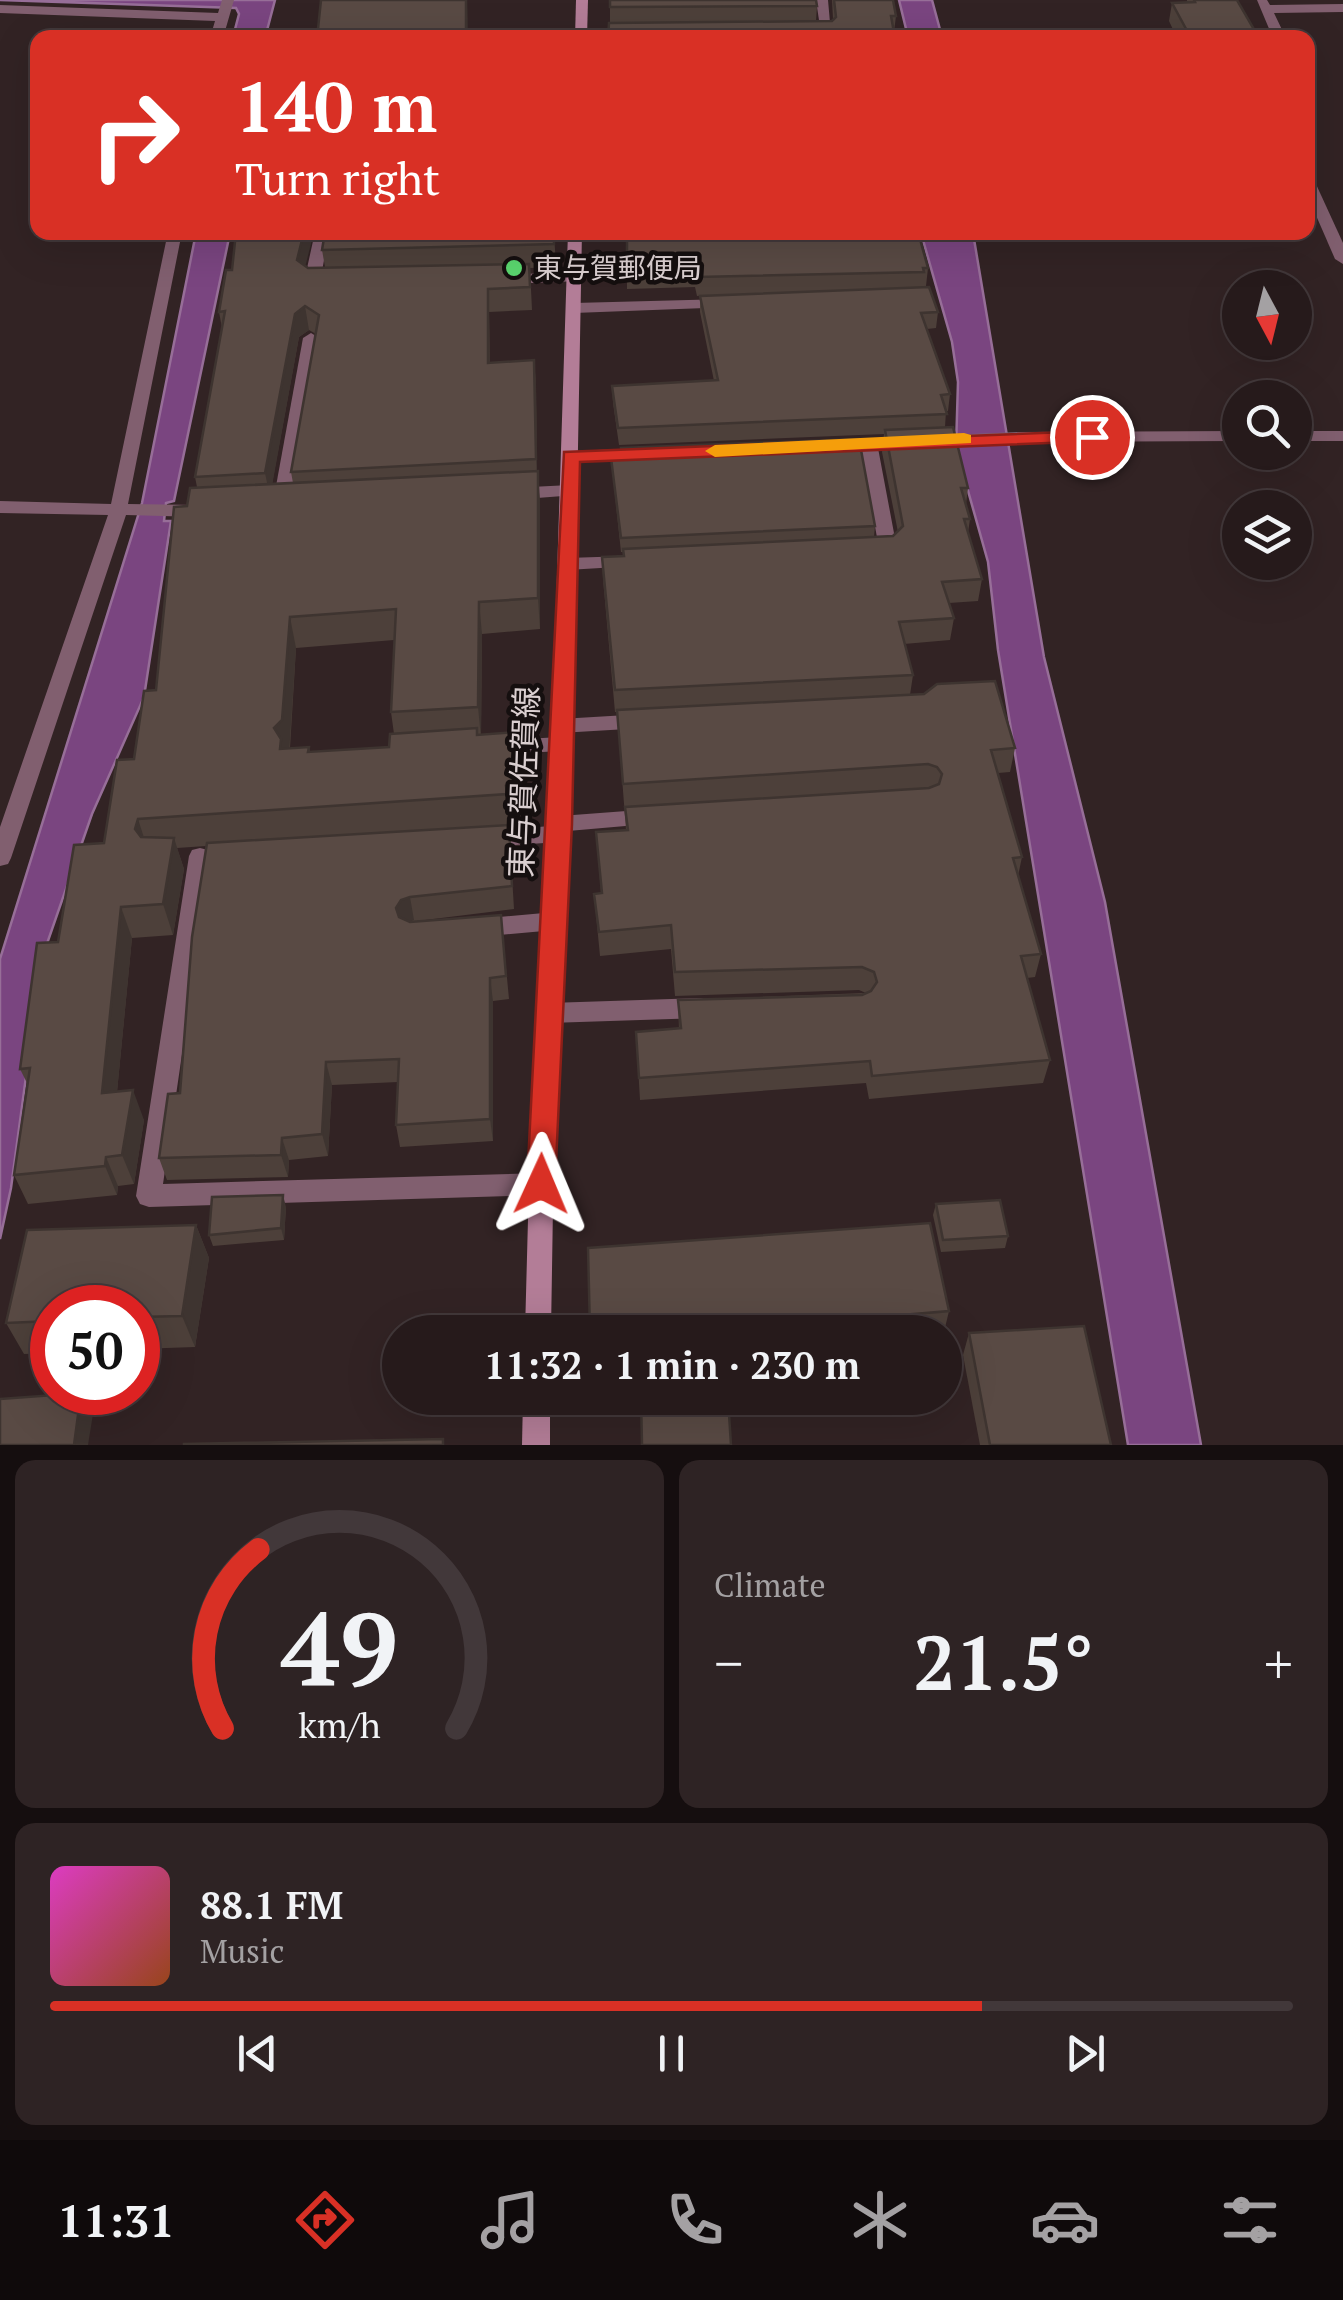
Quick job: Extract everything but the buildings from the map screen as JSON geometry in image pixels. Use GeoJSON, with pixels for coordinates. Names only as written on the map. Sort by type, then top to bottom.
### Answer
{"type":"FeatureCollection","features":[{"type":"Feature","properties":{"kind":"main road"},"geometry":{"type":"LineString","coordinates":[[581,30],[582,0]]}},
{"type":"Feature","properties":{"kind":"main road","name":"東与賀佐賀線"},"geometry":{"type":"LineString","coordinates":[[538,1315],[559,829],[575,240]]}},
{"type":"Feature","properties":{"kind":"main road"},"geometry":{"type":"LineString","coordinates":[[536,1445],[537,1415]]}},
{"type":"Feature","properties":{"kind":"street"},"geometry":{"type":"LineString","coordinates":[[822,0],[827,30]]}},
{"type":"Feature","properties":{"kind":"street"},"geometry":{"type":"LineString","coordinates":[[1276,30],[1264,4],[1343,8]]}},
{"type":"Feature","properties":{"kind":"street"},"geometry":{"type":"LineString","coordinates":[[0,9],[224,10]]}},
{"type":"Feature","properties":{"kind":"street"},"geometry":{"type":"LineString","coordinates":[[1315,197],[1343,259]]}},
{"type":"Feature","properties":{"kind":"street"},"geometry":{"type":"LineString","coordinates":[[0,858],[125,512],[173,240]]}},
{"type":"Feature","properties":{"kind":"street"},"geometry":{"type":"LineString","coordinates":[[320,240],[312,282],[331,282]]}},
{"type":"Feature","properties":{"kind":"street"},"geometry":{"type":"LineString","coordinates":[[480,279],[574,278]]}},
{"type":"Feature","properties":{"kind":"street"},"geometry":{"type":"LineString","coordinates":[[574,308],[747,303]]}},
{"type":"Feature","properties":{"kind":"street"},"geometry":{"type":"LineString","coordinates":[[282,508],[310,338]]}},
{"type":"Feature","properties":{"kind":"street"},"geometry":{"type":"LineString","coordinates":[[810,446],[1018,438],[1222,436]]}},
{"type":"Feature","properties":{"kind":"street"},"geometry":{"type":"LineString","coordinates":[[1312,436],[1343,436]]}},
{"type":"Feature","properties":{"kind":"street"},"geometry":{"type":"LineString","coordinates":[[848,550],[888,548],[870,444]]}},
{"type":"Feature","properties":{"kind":"street"},"geometry":{"type":"LineString","coordinates":[[571,456],[672,452]]}},
{"type":"Feature","properties":{"kind":"street"},"geometry":{"type":"LineString","coordinates":[[493,495],[570,491]]}},
{"type":"Feature","properties":{"kind":"street"},"geometry":{"type":"LineString","coordinates":[[0,507],[212,511]]}},
{"type":"Feature","properties":{"kind":"street"},"geometry":{"type":"LineString","coordinates":[[567,564],[650,560]]}},
{"type":"Feature","properties":{"kind":"street"},"geometry":{"type":"LineString","coordinates":[[465,750],[665,720]]}},
{"type":"Feature","properties":{"kind":"street"},"geometry":{"type":"LineString","coordinates":[[459,840],[679,816]]}},
{"type":"Feature","properties":{"kind":"street"},"geometry":{"type":"LineString","coordinates":[[173,858],[210,855],[149,1196],[541,1184]]}},
{"type":"Feature","properties":{"kind":"street"},"geometry":{"type":"LineString","coordinates":[[449,930],[554,921]]}},
{"type":"Feature","properties":{"kind":"street"},"geometry":{"type":"LineString","coordinates":[[550,1013],[720,1008]]}},
{"type":"Feature","properties":{"kind":"shaded area"},"geometry":{"type":"Polygon","coordinates":[[[0,0],[275,0],[267,30],[235,30],[239,14],[236,8],[0,0]]]}},
{"type":"Feature","properties":{"kind":"shaded area"},"geometry":{"type":"Polygon","coordinates":[[[899,0],[932,0],[940,30],[906,30],[899,0]]]}},
{"type":"Feature","properties":{"kind":"shaded area"},"geometry":{"type":"Polygon","coordinates":[[[195,240],[229,240],[174,501],[166,503],[164,521],[171,521],[144,697],[92,814],[42,958],[11,1188],[0,1239],[0,959],[142,503],[195,240]]]}},
{"type":"Feature","properties":{"kind":"shaded area"},"geometry":{"type":"Polygon","coordinates":[[[923,240],[974,240],[1044,657],[1105,902],[1201,1445],[1128,1445],[998,650],[988,562],[956,448],[958,382],[952,342],[923,240]]]}},
{"type":"Feature","properties":{"kind":"slow traffic"},"geometry":{"type":"LineString","coordinates":[[715,451],[964,439]]}},
{"type":"Feature","properties":{"kind":"place","name":"東与賀郵便局"},"geometry":{"type":"Point","coordinates":[514,268]}},
{"type":"Feature","properties":{"kind":"route"},"geometry":{"type":"LineString","coordinates":[[541,1184],[560,824],[571,456],[1092,437]]}}]}
